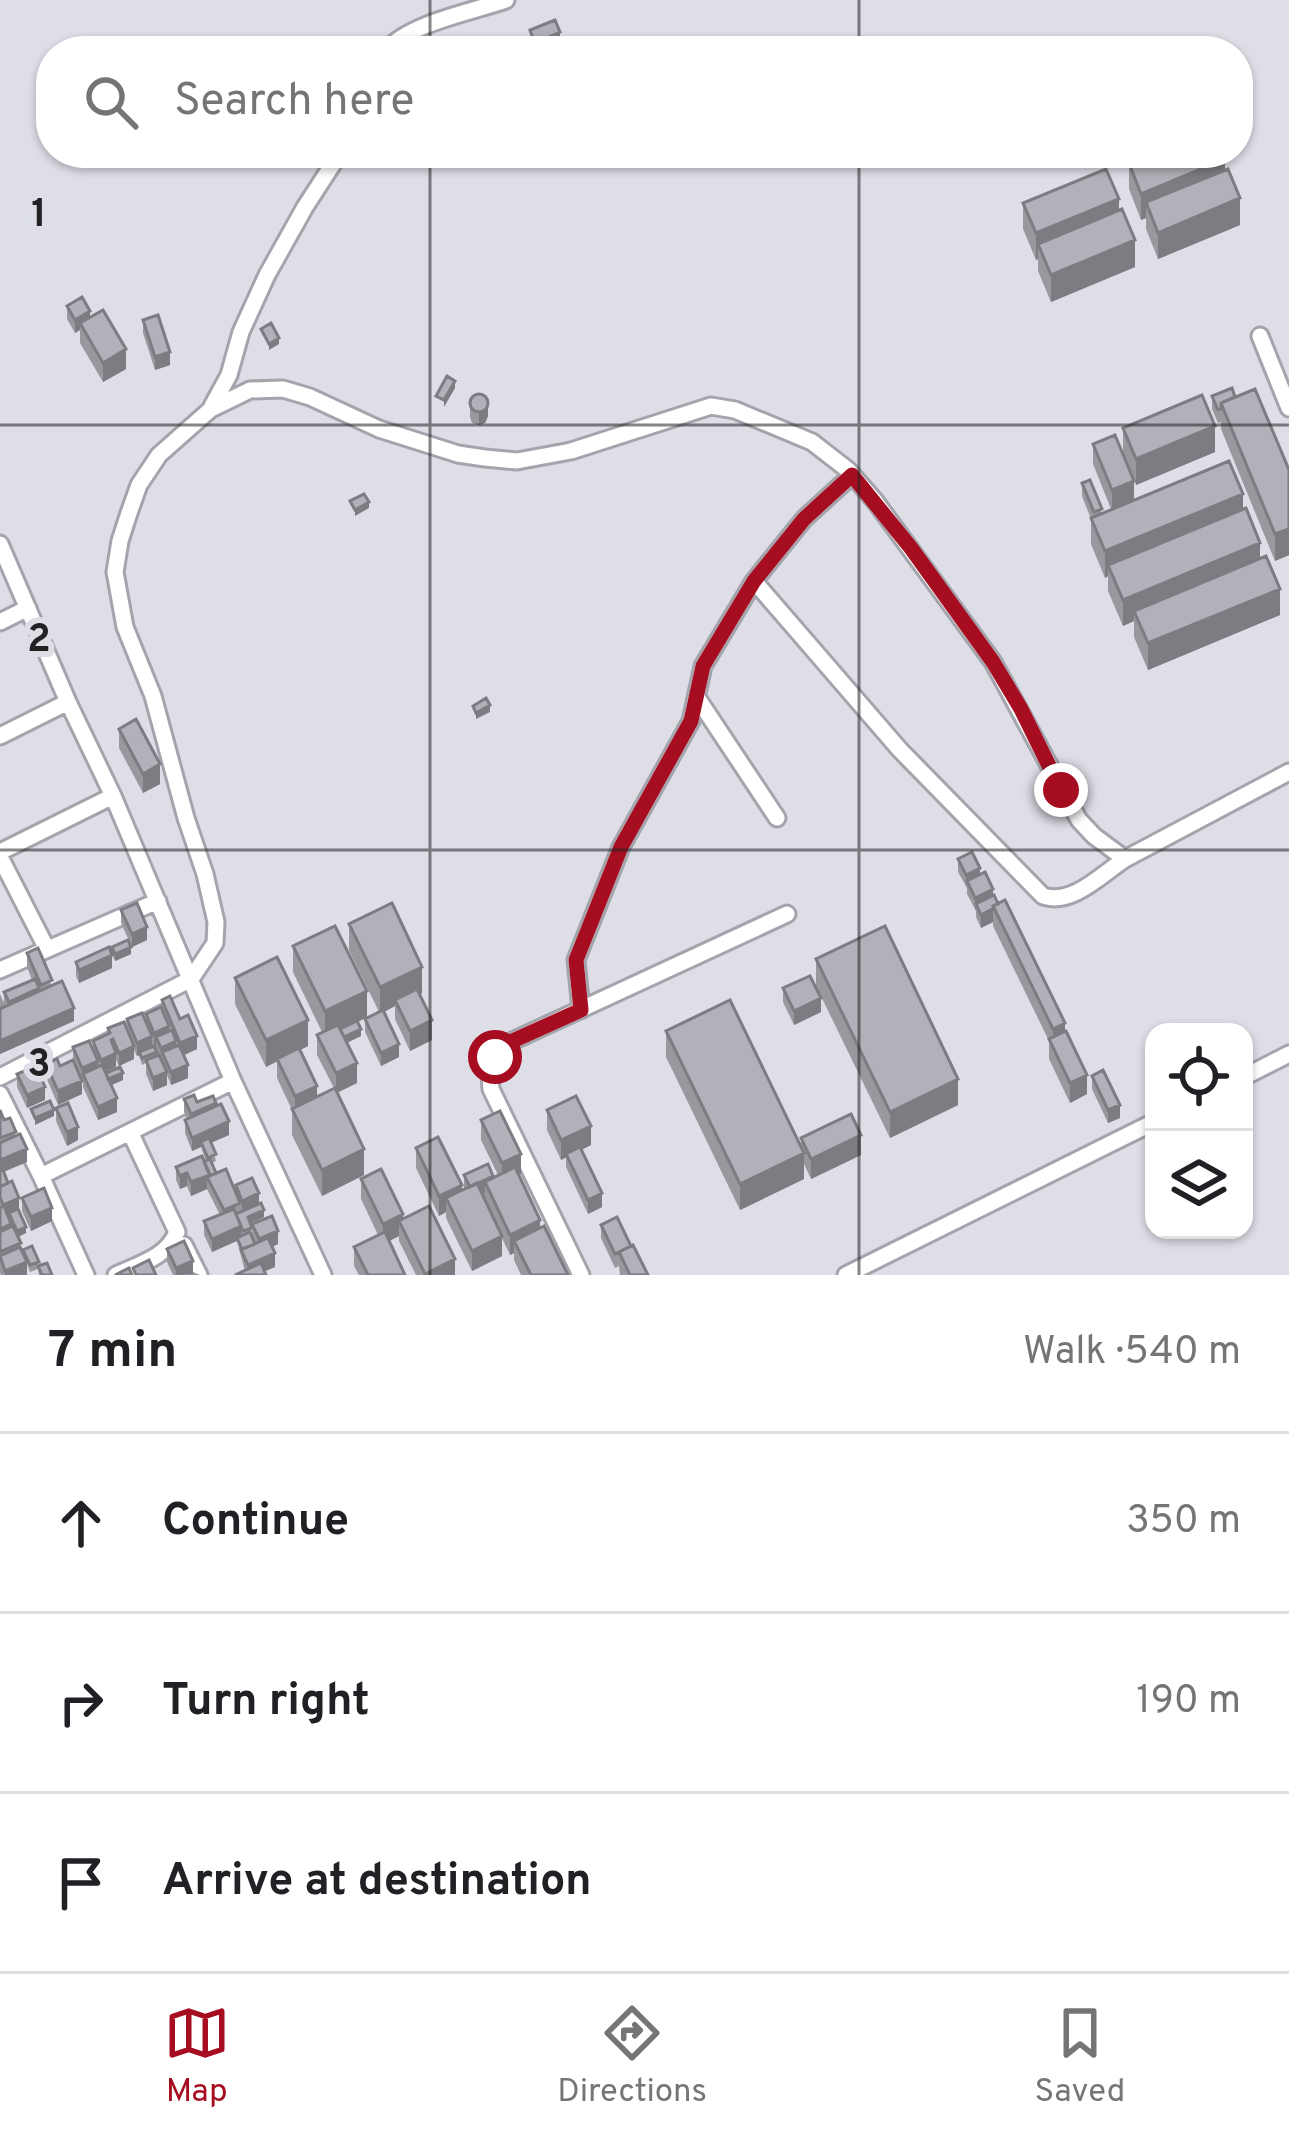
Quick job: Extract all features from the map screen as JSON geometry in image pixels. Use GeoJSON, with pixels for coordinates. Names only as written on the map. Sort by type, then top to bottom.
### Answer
{"type":"FeatureCollection","features":[{"type":"Feature","properties":{"kind":"street"},"geometry":{"type":"LineString","coordinates":[[403,36],[506,0]]}},
{"type":"Feature","properties":{"kind":"street"},"geometry":{"type":"LineString","coordinates":[[211,409],[267,275],[330,168]]}},
{"type":"Feature","properties":{"kind":"street"},"geometry":{"type":"LineString","coordinates":[[1260,336],[1289,408]]}},
{"type":"Feature","properties":{"kind":"street"},"geometry":{"type":"LineString","coordinates":[[0,1077],[190,980],[214,944],[216,922],[206,874],[153,696],[125,627],[115,572],[120,541],[140,485],[159,455],[211,409],[250,390],[283,389],[379,429],[458,454],[517,461],[571,451],[711,406],[735,410],[812,442],[852,475],[911,548],[993,662],[1078,820],[1125,859]]}},
{"type":"Feature","properties":{"kind":"street"},"geometry":{"type":"LineString","coordinates":[[581,1010],[576,960],[621,847],[691,721],[703,666],[754,581],[804,519],[852,475]]}},
{"type":"Feature","properties":{"kind":"street"},"geometry":{"type":"LineString","coordinates":[[0,544],[113,796],[232,1081],[323,1275]]}},
{"type":"Feature","properties":{"kind":"street"},"geometry":{"type":"LineString","coordinates":[[754,581],[900,750],[1043,896],[1070,896],[1125,859],[1289,772]]}},
{"type":"Feature","properties":{"kind":"street"},"geometry":{"type":"LineString","coordinates":[[0,622],[28,608]]}},
{"type":"Feature","properties":{"kind":"street"},"geometry":{"type":"LineString","coordinates":[[698,699],[777,818]]}},
{"type":"Feature","properties":{"kind":"street"},"geometry":{"type":"LineString","coordinates":[[0,736],[68,701]]}},
{"type":"Feature","properties":{"kind":"street"},"geometry":{"type":"LineString","coordinates":[[47,949],[0,854],[113,796]]}},
{"type":"Feature","properties":{"kind":"street"},"geometry":{"type":"LineString","coordinates":[[0,970],[158,901]]}},
{"type":"Feature","properties":{"kind":"street"},"geometry":{"type":"LineString","coordinates":[[581,1275],[491,1089],[489,1073],[495,1057],[506,1044],[787,914]]}},
{"type":"Feature","properties":{"kind":"street"},"geometry":{"type":"LineString","coordinates":[[1253,1072],[1289,1054]]}},
{"type":"Feature","properties":{"kind":"street"},"geometry":{"type":"LineString","coordinates":[[41,1176],[232,1081]]}},
{"type":"Feature","properties":{"kind":"street"},"geometry":{"type":"LineString","coordinates":[[0,1094],[86,1275]]}},
{"type":"Feature","properties":{"kind":"street"},"geometry":{"type":"LineString","coordinates":[[847,1275],[1145,1126]]}},
{"type":"Feature","properties":{"kind":"street"},"geometry":{"type":"LineString","coordinates":[[130,1132],[199,1275]]}},
{"type":"Feature","properties":{"kind":"street"},"geometry":{"type":"LineString","coordinates":[[116,1275],[164,1252],[177,1232]]}},
{"type":"Feature","properties":{"kind":"building"},"geometry":{"type":"Polygon","coordinates":[[[555,20],[560,32],[532,36],[530,30],[555,20]]]}},
{"type":"Feature","properties":{"kind":"building"},"geometry":{"type":"Polygon","coordinates":[[[1131,168],[1203,168],[1141,194],[1131,168]]]}},
{"type":"Feature","properties":{"kind":"building"},"geometry":{"type":"Polygon","coordinates":[[[1106,169],[1119,199],[1036,233],[1023,203],[1106,169]]]}},
{"type":"Feature","properties":{"kind":"building"},"geometry":{"type":"Polygon","coordinates":[[[1228,169],[1240,198],[1158,233],[1146,202],[1228,169]]]}},
{"type":"Feature","properties":{"kind":"building"},"geometry":{"type":"Polygon","coordinates":[[[1122,209],[1135,240],[1051,275],[1038,244],[1122,209]]]}},
{"type":"Feature","properties":{"kind":"building"},"geometry":{"type":"Polygon","coordinates":[[[82,297],[90,311],[75,320],[67,306],[82,297]]]}},
{"type":"Feature","properties":{"kind":"building"},"geometry":{"type":"Polygon","coordinates":[[[103,310],[126,349],[103,363],[80,323],[103,310]]]}},
{"type":"Feature","properties":{"kind":"building"},"geometry":{"type":"Polygon","coordinates":[[[158,315],[170,352],[155,357],[143,320],[158,315]]]}},
{"type":"Feature","properties":{"kind":"building"},"geometry":{"type":"Polygon","coordinates":[[[271,323],[279,338],[269,344],[261,329],[271,323]]]}},
{"type":"Feature","properties":{"kind":"building"},"geometry":{"type":"Polygon","coordinates":[[[447,376],[455,381],[444,400],[436,396],[447,376]]]}},
{"type":"Feature","properties":{"kind":"building"},"geometry":{"type":"Polygon","coordinates":[[[1232,388],[1235,397],[1221,403],[1218,410],[1212,396],[1232,388]]]}},
{"type":"Feature","properties":{"kind":"building"},"geometry":{"type":"Polygon","coordinates":[[[1255,389],[1289,470],[1289,529],[1275,534],[1221,403],[1255,389]]]}},
{"type":"Feature","properties":{"kind":"building"},"geometry":{"type":"Polygon","coordinates":[[[479,394],[488,403],[479,412],[470,403],[479,394]]]}},
{"type":"Feature","properties":{"kind":"building"},"geometry":{"type":"Polygon","coordinates":[[[1202,395],[1215,426],[1136,459],[1123,428],[1202,395]]]}},
{"type":"Feature","properties":{"kind":"building"},"geometry":{"type":"Polygon","coordinates":[[[1115,435],[1134,481],[1112,490],[1093,444],[1115,435]]]}},
{"type":"Feature","properties":{"kind":"building"},"geometry":{"type":"Polygon","coordinates":[[[1229,461],[1243,494],[1105,551],[1091,518],[1229,461]]]}},
{"type":"Feature","properties":{"kind":"building"},"geometry":{"type":"Polygon","coordinates":[[[1090,480],[1102,509],[1094,512],[1082,483],[1090,480]]]}},
{"type":"Feature","properties":{"kind":"building"},"geometry":{"type":"Polygon","coordinates":[[[364,494],[369,502],[355,510],[350,501],[364,494]]]}},
{"type":"Feature","properties":{"kind":"building"},"geometry":{"type":"Polygon","coordinates":[[[1246,508],[1260,543],[1123,600],[1108,565],[1246,508]]]}},
{"type":"Feature","properties":{"kind":"building"},"geometry":{"type":"Polygon","coordinates":[[[1266,556],[1280,589],[1148,643],[1134,611],[1266,556]]]}},
{"type":"Feature","properties":{"kind":"building"},"geometry":{"type":"Polygon","coordinates":[[[486,698],[490,705],[476,713],[473,706],[486,698]]]}},
{"type":"Feature","properties":{"kind":"building"},"geometry":{"type":"Polygon","coordinates":[[[136,719],[160,764],[143,774],[119,729],[136,719]]]}},
{"type":"Feature","properties":{"kind":"building"},"geometry":{"type":"Polygon","coordinates":[[[972,852],[980,868],[966,875],[958,859],[972,852]]]}},
{"type":"Feature","properties":{"kind":"building"},"geometry":{"type":"Polygon","coordinates":[[[985,872],[993,889],[975,898],[967,881],[985,872]]]}},
{"type":"Feature","properties":{"kind":"building"},"geometry":{"type":"Polygon","coordinates":[[[994,895],[998,904],[981,915],[976,904],[994,895]]]}},
{"type":"Feature","properties":{"kind":"building"},"geometry":{"type":"Polygon","coordinates":[[[1005,900],[1065,1023],[1053,1029],[993,906],[1005,900]]]}},
{"type":"Feature","properties":{"kind":"building"},"geometry":{"type":"Polygon","coordinates":[[[137,903],[147,927],[132,934],[121,910],[137,903]]]}},
{"type":"Feature","properties":{"kind":"building"},"geometry":{"type":"Polygon","coordinates":[[[392,903],[422,967],[380,987],[349,924],[392,903]]]}},
{"type":"Feature","properties":{"kind":"building"},"geometry":{"type":"Polygon","coordinates":[[[335,926],[367,991],[325,1011],[293,946],[335,926]]]}},
{"type":"Feature","properties":{"kind":"building"},"geometry":{"type":"Polygon","coordinates":[[[885,926],[958,1079],[890,1112],[816,959],[885,926]]]}},
{"type":"Feature","properties":{"kind":"building"},"geometry":{"type":"Polygon","coordinates":[[[128,940],[131,947],[115,954],[112,947],[128,940]]]}},
{"type":"Feature","properties":{"kind":"building"},"geometry":{"type":"Polygon","coordinates":[[[109,947],[112,955],[79,970],[76,962],[109,947]]]}},
{"type":"Feature","properties":{"kind":"building"},"geometry":{"type":"Polygon","coordinates":[[[38,948],[52,980],[41,985],[27,953],[38,948]]]}},
{"type":"Feature","properties":{"kind":"building"},"geometry":{"type":"Polygon","coordinates":[[[277,957],[308,1020],[266,1040],[235,978],[277,957]]]}},
{"type":"Feature","properties":{"kind":"building"},"geometry":{"type":"Polygon","coordinates":[[[810,976],[821,998],[794,1011],[783,988],[810,976]]]}},
{"type":"Feature","properties":{"kind":"building"},"geometry":{"type":"Polygon","coordinates":[[[35,979],[39,988],[9,1002],[4,992],[35,979]]]}},
{"type":"Feature","properties":{"kind":"building"},"geometry":{"type":"Polygon","coordinates":[[[62,981],[74,1008],[0,1041],[0,1009],[62,981]]]}},
{"type":"Feature","properties":{"kind":"building"},"geometry":{"type":"Polygon","coordinates":[[[417,989],[432,1020],[410,1031],[395,1000],[417,989]]]}},
{"type":"Feature","properties":{"kind":"building"},"geometry":{"type":"Polygon","coordinates":[[[170,996],[180,1019],[188,1015],[197,1036],[180,1043],[162,1000],[170,996]]]}},
{"type":"Feature","properties":{"kind":"building"},"geometry":{"type":"Polygon","coordinates":[[[730,1000],[804,1153],[740,1184],[666,1031],[730,1000]]]}},
{"type":"Feature","properties":{"kind":"building"},"geometry":{"type":"Polygon","coordinates":[[[161,1007],[169,1026],[154,1033],[146,1014],[161,1007]]]}},
{"type":"Feature","properties":{"kind":"building"},"geometry":{"type":"Polygon","coordinates":[[[383,1010],[399,1044],[381,1053],[365,1019],[383,1010]]]}},
{"type":"Feature","properties":{"kind":"building"},"geometry":{"type":"Polygon","coordinates":[[[142,1013],[152,1036],[137,1043],[127,1019],[142,1013]]]}},
{"type":"Feature","properties":{"kind":"building"},"geometry":{"type":"Polygon","coordinates":[[[357,1021],[361,1029],[344,1037],[340,1029],[357,1021]]]}},
{"type":"Feature","properties":{"kind":"building"},"geometry":{"type":"Polygon","coordinates":[[[124,1022],[134,1046],[119,1053],[113,1039],[116,1053],[101,1060],[93,1041],[124,1022]]]}},
{"type":"Feature","properties":{"kind":"building"},"geometry":{"type":"Polygon","coordinates":[[[338,1025],[357,1063],[336,1073],[317,1035],[338,1025]]]}},
{"type":"Feature","properties":{"kind":"building"},"geometry":{"type":"Polygon","coordinates":[[[172,1030],[176,1041],[161,1048],[156,1037],[172,1030]]]}},
{"type":"Feature","properties":{"kind":"building"},"geometry":{"type":"Polygon","coordinates":[[[1066,1031],[1087,1075],[1070,1083],[1049,1039],[1066,1031]]]}},
{"type":"Feature","properties":{"kind":"building"},"geometry":{"type":"Polygon","coordinates":[[[89,1041],[98,1061],[82,1068],[73,1047],[89,1041]]]}},
{"type":"Feature","properties":{"kind":"building"},"geometry":{"type":"Polygon","coordinates":[[[179,1045],[188,1065],[171,1072],[162,1052],[179,1045]]]}},
{"type":"Feature","properties":{"kind":"building"},"geometry":{"type":"Polygon","coordinates":[[[154,1046],[157,1052],[142,1058],[139,1052],[154,1046]]]}},
{"type":"Feature","properties":{"kind":"building"},"geometry":{"type":"Polygon","coordinates":[[[299,1048],[317,1086],[295,1096],[277,1059],[299,1048]]]}},
{"type":"Feature","properties":{"kind":"building"},"geometry":{"type":"Polygon","coordinates":[[[159,1055],[167,1072],[153,1078],[146,1060],[159,1055]]]}},
{"type":"Feature","properties":{"kind":"building"},"geometry":{"type":"Polygon","coordinates":[[[57,1059],[60,1066],[73,1060],[82,1081],[58,1091],[46,1064],[57,1059]]]}},
{"type":"Feature","properties":{"kind":"building"},"geometry":{"type":"Polygon","coordinates":[[[102,1065],[117,1098],[98,1107],[83,1074],[102,1065]]]}},
{"type":"Feature","properties":{"kind":"building"},"geometry":{"type":"Polygon","coordinates":[[[36,1066],[45,1087],[27,1095],[17,1074],[36,1066]]]}},
{"type":"Feature","properties":{"kind":"building"},"geometry":{"type":"Polygon","coordinates":[[[120,1067],[123,1073],[108,1079],[106,1073],[120,1067]]]}},
{"type":"Feature","properties":{"kind":"building"},"geometry":{"type":"Polygon","coordinates":[[[1103,1070],[1120,1105],[1108,1110],[1092,1076],[1103,1070]]]}},
{"type":"Feature","properties":{"kind":"building"},"geometry":{"type":"Polygon","coordinates":[[[335,1088],[364,1149],[322,1170],[292,1109],[335,1088]]]}},
{"type":"Feature","properties":{"kind":"building"},"geometry":{"type":"Polygon","coordinates":[[[194,1095],[197,1102],[213,1096],[216,1103],[191,1114],[184,1099],[194,1095]]]}},
{"type":"Feature","properties":{"kind":"building"},"geometry":{"type":"Polygon","coordinates":[[[576,1096],[591,1126],[561,1140],[547,1110],[576,1096]]]}},
{"type":"Feature","properties":{"kind":"building"},"geometry":{"type":"Polygon","coordinates":[[[50,1101],[54,1110],[35,1118],[31,1109],[50,1101]]]}},
{"type":"Feature","properties":{"kind":"building"},"geometry":{"type":"Polygon","coordinates":[[[68,1103],[78,1127],[67,1132],[56,1108],[68,1103]]]}},
{"type":"Feature","properties":{"kind":"building"},"geometry":{"type":"Polygon","coordinates":[[[221,1104],[229,1121],[192,1138],[185,1120],[221,1104]]]}},
{"type":"Feature","properties":{"kind":"building"},"geometry":{"type":"Polygon","coordinates":[[[0,1110],[16,1132],[0,1138],[0,1110]]]}},
{"type":"Feature","properties":{"kind":"building"},"geometry":{"type":"Polygon","coordinates":[[[500,1111],[521,1154],[502,1163],[481,1120],[500,1111]]]}},
{"type":"Feature","properties":{"kind":"building"},"geometry":{"type":"Polygon","coordinates":[[[851,1114],[861,1135],[811,1159],[801,1138],[851,1114]]]}},
{"type":"Feature","properties":{"kind":"building"},"geometry":{"type":"Polygon","coordinates":[[[20,1134],[27,1149],[0,1160],[0,1143],[20,1134]]]}},
{"type":"Feature","properties":{"kind":"building"},"geometry":{"type":"Polygon","coordinates":[[[438,1137],[462,1185],[439,1196],[416,1148],[438,1137]]]}},
{"type":"Feature","properties":{"kind":"building"},"geometry":{"type":"Polygon","coordinates":[[[209,1138],[216,1154],[208,1158],[201,1142],[209,1138]]]}},
{"type":"Feature","properties":{"kind":"building"},"geometry":{"type":"Polygon","coordinates":[[[580,1147],[602,1193],[588,1200],[566,1154],[580,1147]]]}},
{"type":"Feature","properties":{"kind":"building"},"geometry":{"type":"Polygon","coordinates":[[[202,1156],[210,1175],[191,1182],[187,1173],[180,1176],[176,1167],[202,1156]]]}},
{"type":"Feature","properties":{"kind":"building"},"geometry":{"type":"Polygon","coordinates":[[[210,1159],[216,1173],[210,1176],[204,1162],[210,1159]]]}},
{"type":"Feature","properties":{"kind":"building"},"geometry":{"type":"Polygon","coordinates":[[[488,1164],[493,1176],[470,1187],[464,1175],[488,1164]]]}},
{"type":"Feature","properties":{"kind":"building"},"geometry":{"type":"Polygon","coordinates":[[[515,1167],[540,1220],[510,1235],[485,1182],[515,1167]]]}},
{"type":"Feature","properties":{"kind":"building"},"geometry":{"type":"Polygon","coordinates":[[[226,1169],[240,1203],[224,1210],[207,1177],[226,1169]]]}},
{"type":"Feature","properties":{"kind":"building"},"geometry":{"type":"Polygon","coordinates":[[[381,1169],[403,1214],[383,1224],[361,1179],[381,1169]]]}},
{"type":"Feature","properties":{"kind":"building"},"geometry":{"type":"Polygon","coordinates":[[[252,1178],[259,1193],[242,1201],[236,1185],[252,1178]]]}},
{"type":"Feature","properties":{"kind":"building"},"geometry":{"type":"Polygon","coordinates":[[[12,1181],[19,1198],[3,1205],[0,1187],[12,1181]]]}},
{"type":"Feature","properties":{"kind":"building"},"geometry":{"type":"Polygon","coordinates":[[[477,1183],[502,1236],[472,1251],[446,1198],[477,1183]]]}},
{"type":"Feature","properties":{"kind":"building"},"geometry":{"type":"Polygon","coordinates":[[[44,1188],[52,1208],[31,1217],[22,1198],[44,1188]]]}},
{"type":"Feature","properties":{"kind":"building"},"geometry":{"type":"Polygon","coordinates":[[[261,1203],[264,1210],[248,1217],[252,1228],[243,1231],[236,1214],[261,1203]]]}},
{"type":"Feature","properties":{"kind":"building"},"geometry":{"type":"Polygon","coordinates":[[[4,1206],[11,1224],[0,1229],[0,1208],[4,1206]]]}},
{"type":"Feature","properties":{"kind":"building"},"geometry":{"type":"Polygon","coordinates":[[[429,1206],[455,1259],[425,1274],[399,1221],[429,1206]]]}},
{"type":"Feature","properties":{"kind":"building"},"geometry":{"type":"Polygon","coordinates":[[[18,1209],[26,1227],[17,1231],[9,1213],[18,1209]]]}},
{"type":"Feature","properties":{"kind":"building"},"geometry":{"type":"Polygon","coordinates":[[[234,1209],[241,1226],[212,1239],[204,1221],[234,1209]]]}},
{"type":"Feature","properties":{"kind":"building"},"geometry":{"type":"Polygon","coordinates":[[[272,1216],[278,1231],[259,1239],[252,1224],[272,1216]]]}},
{"type":"Feature","properties":{"kind":"building"},"geometry":{"type":"Polygon","coordinates":[[[617,1217],[631,1246],[615,1254],[601,1225],[617,1217]]]}},
{"type":"Feature","properties":{"kind":"building"},"geometry":{"type":"Polygon","coordinates":[[[13,1226],[21,1243],[0,1252],[0,1232],[13,1226]]]}},
{"type":"Feature","properties":{"kind":"building"},"geometry":{"type":"Polygon","coordinates":[[[544,1226],[568,1275],[531,1275],[514,1241],[544,1226]]]}},
{"type":"Feature","properties":{"kind":"building"},"geometry":{"type":"Polygon","coordinates":[[[250,1232],[255,1244],[242,1249],[237,1238],[250,1232]]]}},
{"type":"Feature","properties":{"kind":"building"},"geometry":{"type":"Polygon","coordinates":[[[385,1232],[405,1275],[368,1275],[354,1247],[385,1232]]]}},
{"type":"Feature","properties":{"kind":"building"},"geometry":{"type":"Polygon","coordinates":[[[268,1238],[275,1253],[248,1265],[241,1250],[268,1238]]]}},
{"type":"Feature","properties":{"kind":"building"},"geometry":{"type":"Polygon","coordinates":[[[184,1241],[193,1261],[176,1268],[167,1249],[184,1241]]]}},
{"type":"Feature","properties":{"kind":"building"},"geometry":{"type":"Polygon","coordinates":[[[633,1245],[648,1275],[630,1275],[619,1252],[633,1245]]]}},
{"type":"Feature","properties":{"kind":"building"},"geometry":{"type":"Polygon","coordinates":[[[32,1246],[39,1262],[30,1265],[23,1250],[32,1246]]]}},
{"type":"Feature","properties":{"kind":"building"},"geometry":{"type":"Polygon","coordinates":[[[20,1247],[27,1262],[5,1271],[0,1256],[20,1247]]]}},
{"type":"Feature","properties":{"kind":"building"},"geometry":{"type":"Polygon","coordinates":[[[149,1260],[156,1275],[136,1275],[133,1268],[149,1260]]]}},
{"type":"Feature","properties":{"kind":"building"},"geometry":{"type":"Polygon","coordinates":[[[47,1263],[52,1275],[42,1275],[38,1266],[47,1263]]]}},
{"type":"Feature","properties":{"kind":"building"},"geometry":{"type":"Polygon","coordinates":[[[261,1263],[266,1275],[235,1275],[261,1263]]]}},
{"type":"Feature","properties":{"kind":"route"},"geometry":{"type":"LineString","coordinates":[[495,1057],[506,1044],[581,1010],[576,960],[621,847],[691,721],[703,666],[754,581],[804,519],[852,475],[993,662],[1061,790]]}}]}
